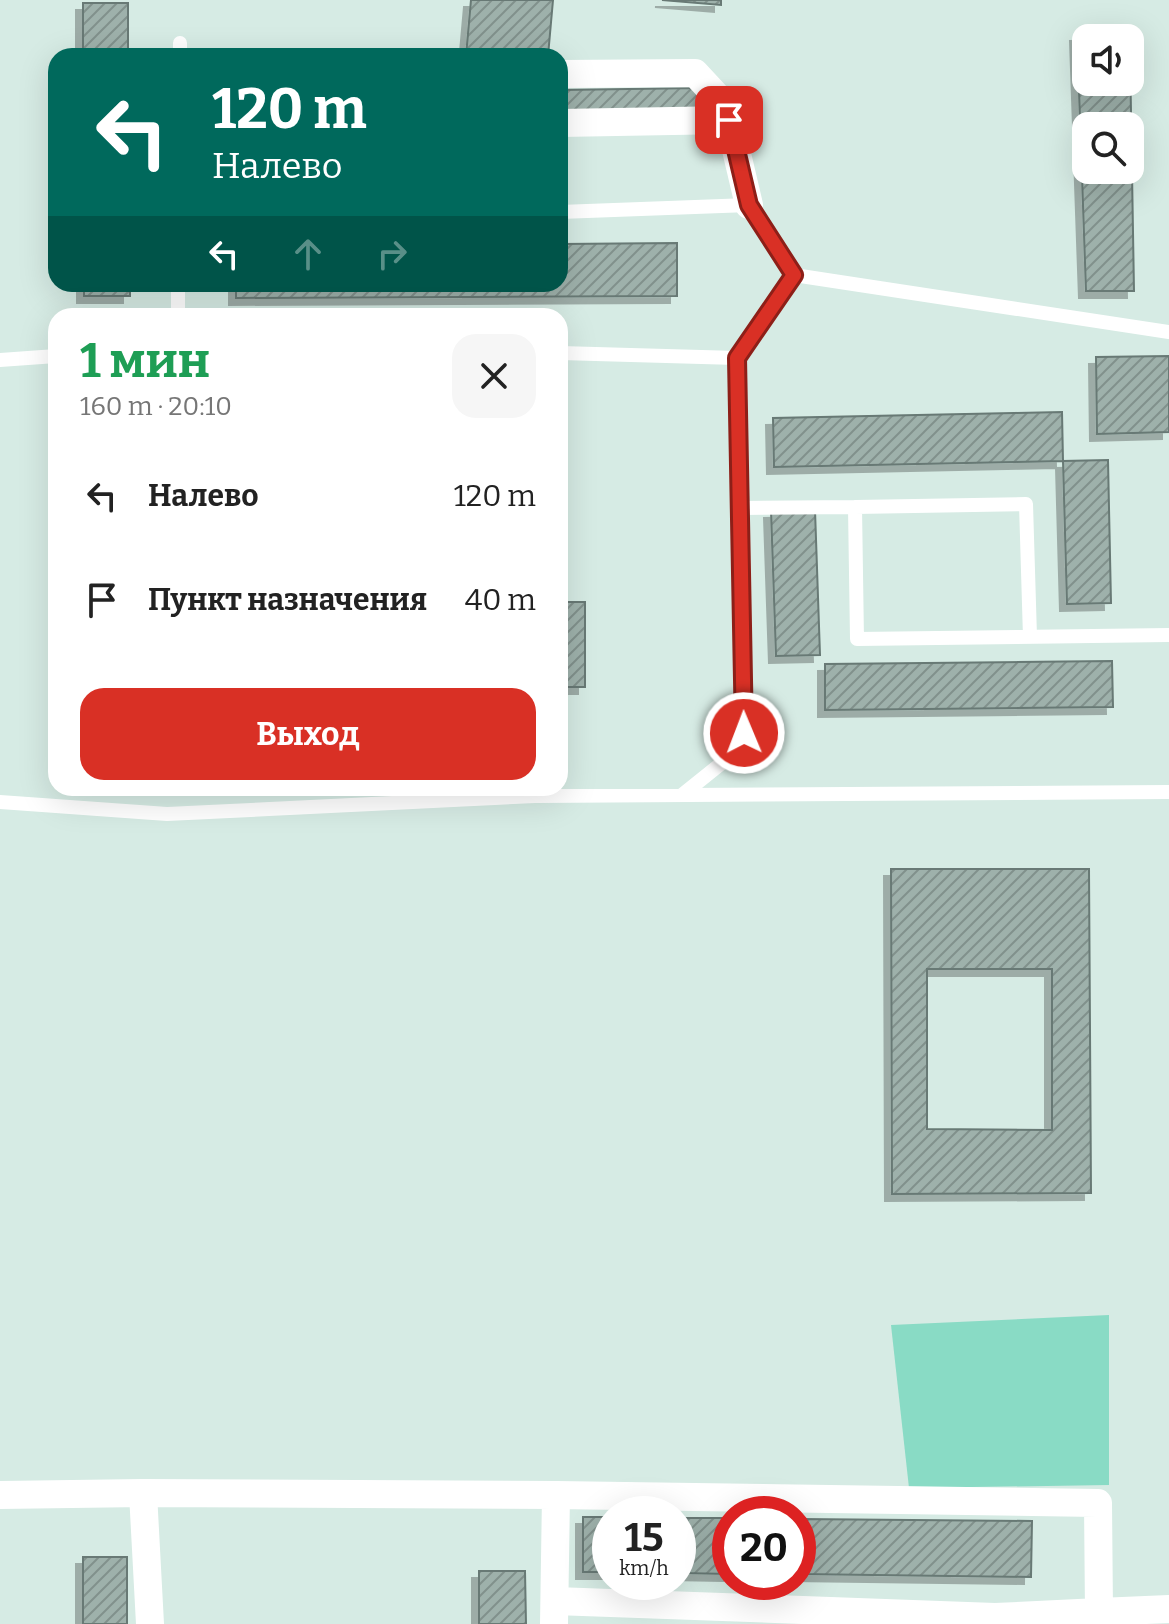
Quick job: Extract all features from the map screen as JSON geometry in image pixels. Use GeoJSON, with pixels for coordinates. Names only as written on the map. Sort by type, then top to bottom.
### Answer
{"type":"FeatureCollection","features":[{"type":"Feature","properties":{"kind":"street"},"geometry":{"type":"LineString","coordinates":[[568,74],[695,73],[721,101],[729,120],[749,205]]}},
{"type":"Feature","properties":{"kind":"street"},"geometry":{"type":"LineString","coordinates":[[568,123],[729,120]]}},
{"type":"Feature","properties":{"kind":"street"},"geometry":{"type":"LineString","coordinates":[[143,1493],[150,1624]]}},
{"type":"Feature","properties":{"kind":"street"},"geometry":{"type":"LineString","coordinates":[[0,1495],[556,1495],[1098,1503],[1099,1612]]}},
{"type":"Feature","properties":{"kind":"street"},"geometry":{"type":"LineString","coordinates":[[556,1495],[554,1613],[995,1620],[1169,1609]]}},
{"type":"Feature","properties":{"kind":"lane"},"geometry":{"type":"LineString","coordinates":[[568,212],[749,205],[794,275],[1169,332]]}},
{"type":"Feature","properties":{"kind":"lane"},"geometry":{"type":"LineString","coordinates":[[682,795],[728,758],[744,733],[737,358],[794,275]]}},
{"type":"Feature","properties":{"kind":"lane"},"geometry":{"type":"LineString","coordinates":[[568,353],[737,358]]}},
{"type":"Feature","properties":{"kind":"lane"},"geometry":{"type":"LineString","coordinates":[[0,360],[48,357]]}},
{"type":"Feature","properties":{"kind":"lane"},"geometry":{"type":"LineString","coordinates":[[740,508],[1026,504],[1030,637]]}},
{"type":"Feature","properties":{"kind":"lane"},"geometry":{"type":"LineString","coordinates":[[855,507],[857,639],[1169,635]]}},
{"type":"Feature","properties":{"kind":"lane"},"geometry":{"type":"LineString","coordinates":[[568,796],[1169,792]]}},
{"type":"Feature","properties":{"kind":"lane"},"geometry":{"type":"LineString","coordinates":[[0,802],[167,814],[535,796]]}},
{"type":"Feature","properties":{"kind":"green space"},"geometry":{"type":"Polygon","coordinates":[[[1109,1315],[1109,1485],[909,1488],[891,1325],[1109,1315]]]}},
{"type":"Feature","properties":{"kind":"building"},"geometry":{"type":"Polygon","coordinates":[[[471,0],[553,0],[549,48],[467,48],[471,0]]]}},
{"type":"Feature","properties":{"kind":"building"},"geometry":{"type":"Polygon","coordinates":[[[662,0],[721,0],[721,5],[662,0]]]}},
{"type":"Feature","properties":{"kind":"building"},"geometry":{"type":"Polygon","coordinates":[[[83,3],[128,3],[128,48],[83,48],[83,3]]]}},
{"type":"Feature","properties":{"kind":"building"},"geometry":{"type":"Polygon","coordinates":[[[698,88],[701,117],[568,117],[568,90],[698,88]]]}},
{"type":"Feature","properties":{"kind":"building"},"geometry":{"type":"Polygon","coordinates":[[[1079,96],[1131,96],[1131,112],[1080,112],[1079,96]]]}},
{"type":"Feature","properties":{"kind":"building"},"geometry":{"type":"Polygon","coordinates":[[[1082,184],[1132,184],[1134,291],[1086,291],[1082,184]]]}},
{"type":"Feature","properties":{"kind":"building"},"geometry":{"type":"Polygon","coordinates":[[[677,243],[677,296],[236,298],[236,292],[568,292],[568,244],[677,243]]]}},
{"type":"Feature","properties":{"kind":"building"},"geometry":{"type":"Polygon","coordinates":[[[84,292],[130,292],[130,296],[84,296],[84,292]]]}},
{"type":"Feature","properties":{"kind":"building"},"geometry":{"type":"Polygon","coordinates":[[[1169,356],[1169,432],[1097,434],[1096,357],[1169,356]]]}},
{"type":"Feature","properties":{"kind":"building"},"geometry":{"type":"Polygon","coordinates":[[[1062,412],[1063,461],[774,467],[773,418],[1062,412]]]}},
{"type":"Feature","properties":{"kind":"building"},"geometry":{"type":"Polygon","coordinates":[[[1108,460],[1111,603],[1067,604],[1063,461],[1108,460]]]}},
{"type":"Feature","properties":{"kind":"building"},"geometry":{"type":"Polygon","coordinates":[[[815,510],[820,655],[776,656],[771,511],[815,510]]]}},
{"type":"Feature","properties":{"kind":"building"},"geometry":{"type":"Polygon","coordinates":[[[568,602],[585,602],[585,687],[568,687],[568,602]]]}},
{"type":"Feature","properties":{"kind":"building"},"geometry":{"type":"Polygon","coordinates":[[[1112,661],[1113,707],[825,710],[825,664],[1112,661]]]}},
{"type":"Feature","properties":{"kind":"building"},"geometry":{"type":"Polygon","coordinates":[[[891,869],[1089,869],[1091,1193],[892,1194],[891,869]],[[927,969],[927,1129],[1052,1130],[1052,969],[927,969]]]}},
{"type":"Feature","properties":{"kind":"building"},"geometry":{"type":"Polygon","coordinates":[[[583,1517],[592,1517],[592,1572],[583,1572],[583,1517]]]}},
{"type":"Feature","properties":{"kind":"building"},"geometry":{"type":"Polygon","coordinates":[[[696,1518],[712,1518],[712,1574],[696,1573],[696,1518]]]}},
{"type":"Feature","properties":{"kind":"building"},"geometry":{"type":"Polygon","coordinates":[[[816,1519],[1032,1521],[1031,1577],[816,1574],[816,1519]]]}},
{"type":"Feature","properties":{"kind":"building"},"geometry":{"type":"Polygon","coordinates":[[[83,1557],[127,1557],[127,1624],[83,1624],[83,1557]]]}},
{"type":"Feature","properties":{"kind":"building"},"geometry":{"type":"Polygon","coordinates":[[[479,1571],[525,1571],[526,1624],[479,1624],[479,1571]]]}},
{"type":"Feature","properties":{"kind":"route"},"geometry":{"type":"LineString","coordinates":[[729,120],[749,205],[794,275],[737,358],[744,733]]}}]}
